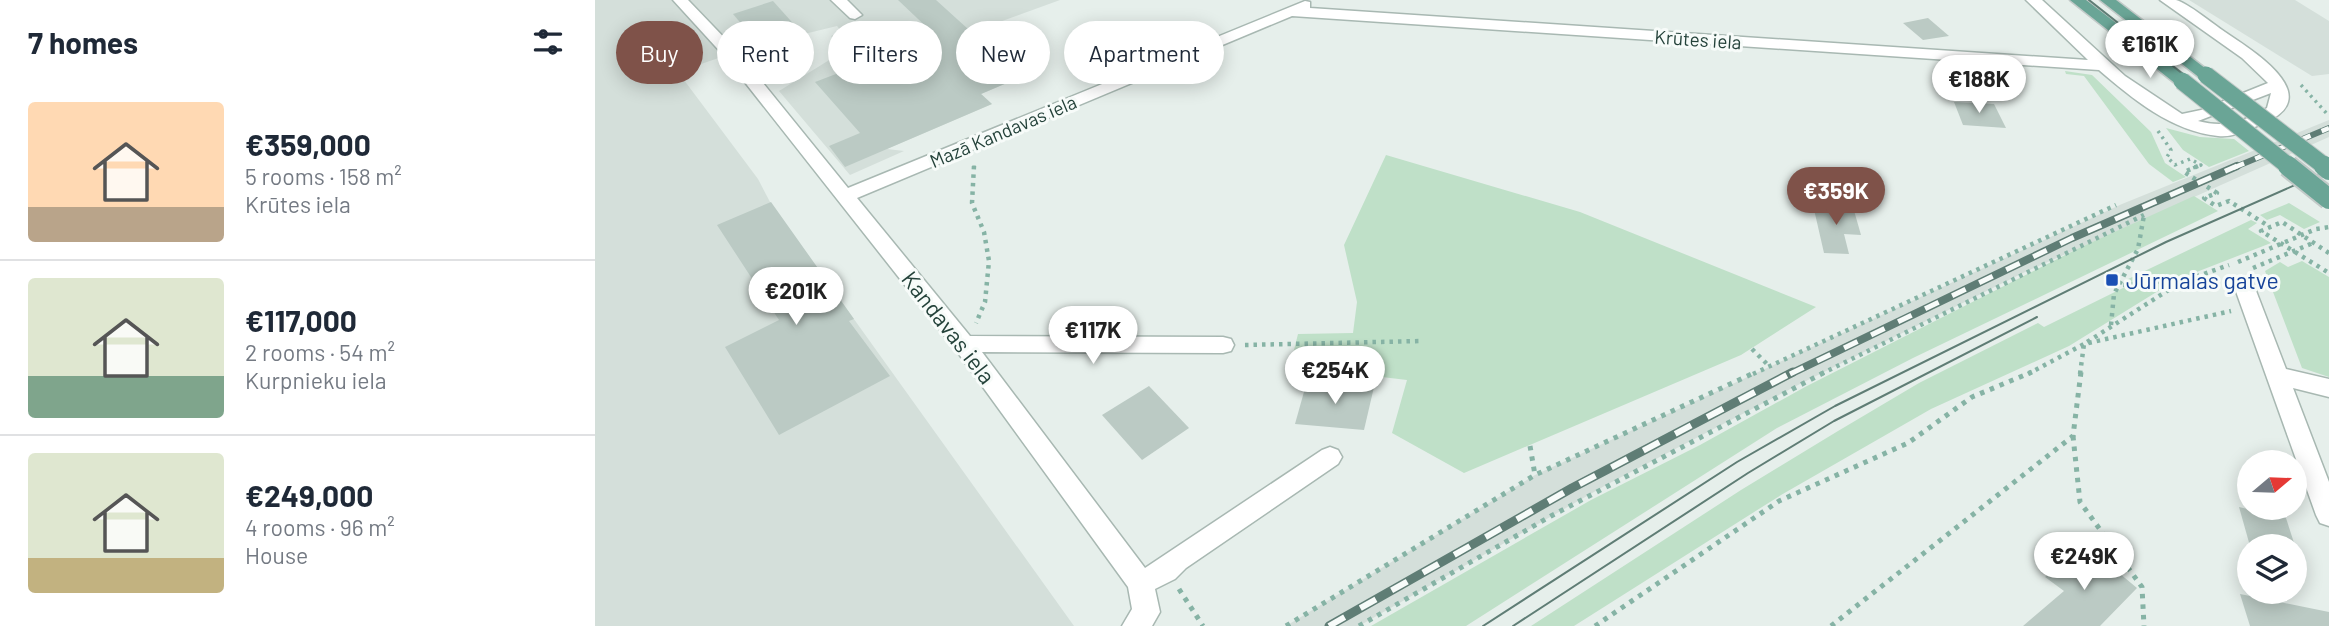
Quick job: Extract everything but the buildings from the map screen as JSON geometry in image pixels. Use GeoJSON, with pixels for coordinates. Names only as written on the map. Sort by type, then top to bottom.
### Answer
{"type":"FeatureCollection","features":[{"type":"Feature","properties":{"kind":"main road"},"geometry":{"type":"LineString","coordinates":[[2077,0],[2329,199]]}},
{"type":"Feature","properties":{"kind":"main road"},"geometry":{"type":"LineString","coordinates":[[2108,0],[2329,170]]}},
{"type":"Feature","properties":{"kind":"street","name":"Kandavas iela"},"geometry":{"type":"LineString","coordinates":[[680,0],[731,54],[964,344],[1142,583],[1141,619]]}},
{"type":"Feature","properties":{"kind":"street"},"geometry":{"type":"LineString","coordinates":[[838,0],[855,15]]}},
{"type":"Feature","properties":{"kind":"street","name":"Mazā Kandavas iela"},"geometry":{"type":"LineString","coordinates":[[845,196],[1315,0]]}},
{"type":"Feature","properties":{"kind":"street"},"geometry":{"type":"LineString","coordinates":[[2033,0],[2150,105],[2217,132],[2238,128],[2276,112],[2281,104],[2279,83],[2248,55],[2167,0]]}},
{"type":"Feature","properties":{"kind":"street","name":"Krūtes iela"},"geometry":{"type":"LineString","coordinates":[[1291,10],[2104,65]]}},
{"type":"Feature","properties":{"kind":"street"},"geometry":{"type":"LineString","coordinates":[[2182,119],[2206,114],[2279,83]]}},
{"type":"Feature","properties":{"kind":"street"},"geometry":{"type":"LineString","coordinates":[[2243,284],[2328,511]]}},
{"type":"Feature","properties":{"kind":"street"},"geometry":{"type":"LineString","coordinates":[[964,344],[1223,345]]}},
{"type":"Feature","properties":{"kind":"street"},"geometry":{"type":"LineString","coordinates":[[2277,376],[2329,388]]}},
{"type":"Feature","properties":{"kind":"street"},"geometry":{"type":"LineString","coordinates":[[1142,583],[1165,571],[1177,560],[1330,457]]}},
{"type":"Feature","properties":{"kind":"path"},"geometry":{"type":"LineString","coordinates":[[2301,85],[2329,116]]}},
{"type":"Feature","properties":{"kind":"path"},"geometry":{"type":"LineString","coordinates":[[2155,128],[2171,150],[2167,157],[2170,161],[2175,165],[2190,159],[2201,165],[2184,172],[2217,193],[2204,198],[2215,206],[2228,201],[2270,227]]}},
{"type":"Feature","properties":{"kind":"path"},"geometry":{"type":"LineString","coordinates":[[976,323],[985,302],[989,261],[984,232],[972,202],[977,142]]}},
{"type":"Feature","properties":{"kind":"path"},"geometry":{"type":"LineString","coordinates":[[1286,626],[1535,475],[2116,205]]}},
{"type":"Feature","properties":{"kind":"path"},"geometry":{"type":"LineString","coordinates":[[1359,626],[1608,484],[1800,384],[2144,215],[2138,249],[2114,294],[2111,325]]}},
{"type":"Feature","properties":{"kind":"path"},"geometry":{"type":"LineString","coordinates":[[2329,253],[2283,222],[2261,230],[2329,273]]}},
{"type":"Feature","properties":{"kind":"path"},"geometry":{"type":"LineString","coordinates":[[1595,626],[1779,501],[1908,443],[1972,397],[2042,368],[2179,284],[2325,225],[2329,226]]}},
{"type":"Feature","properties":{"kind":"path"},"geometry":{"type":"LineString","coordinates":[[2243,284],[2240,277],[2245,272],[2314,242]]}},
{"type":"Feature","properties":{"kind":"path"},"geometry":{"type":"LineString","coordinates":[[2123,285],[2166,281],[2179,284]]}},
{"type":"Feature","properties":{"kind":"path"},"geometry":{"type":"LineString","coordinates":[[2084,344],[2253,307]]}},
{"type":"Feature","properties":{"kind":"path"},"geometry":{"type":"LineString","coordinates":[[1223,345],[1421,341]]}},
{"type":"Feature","properties":{"kind":"path"},"geometry":{"type":"LineString","coordinates":[[2084,344],[2073,436],[2080,502],[2142,587],[2144,626]]}},
{"type":"Feature","properties":{"kind":"path"},"geometry":{"type":"LineString","coordinates":[[1752,349],[1769,366]]}},
{"type":"Feature","properties":{"kind":"path"},"geometry":{"type":"LineString","coordinates":[[1831,626],[1883,588],[2073,436]]}},
{"type":"Feature","properties":{"kind":"path"},"geometry":{"type":"LineString","coordinates":[[1530,446],[1535,475]]}},
{"type":"Feature","properties":{"kind":"path"},"geometry":{"type":"LineString","coordinates":[[1177,586],[1203,626]]}},
{"type":"Feature","properties":{"kind":"shaded area"},"geometry":{"type":"Polygon","coordinates":[[[595,0],[1060,0],[1002,21],[956,21],[956,84],[1004,84],[981,94],[992,104],[887,149],[904,151],[850,175],[779,91],[790,84],[814,84],[814,69],[828,61],[828,84],[942,84],[942,21],[828,21],[828,28],[814,32],[814,21],[717,21],[717,58],[703,63],[703,21],[616,21],[616,84],[687,84],[758,179],[770,202],[1074,626],[595,626],[595,0]]]}},
{"type":"Feature","properties":{"kind":"shaded area"},"geometry":{"type":"Polygon","coordinates":[[[2189,0],[2295,0],[2329,21],[2329,74],[2312,76],[2189,0]]]}},
{"type":"Feature","properties":{"kind":"shaded area"},"geometry":{"type":"Polygon","coordinates":[[[2329,120],[2329,137],[2023,273],[1800,384],[1608,484],[1359,626],[1286,626],[1535,475],[2122,204],[2329,120]]]}},
{"type":"Feature","properties":{"kind":"green space"},"geometry":{"type":"Polygon","coordinates":[[[2065,71],[2092,75],[2151,132],[2165,163],[2186,177],[2173,182],[2149,164],[2084,76],[2066,74],[2065,71]]]}},
{"type":"Feature","properties":{"kind":"green space"},"geometry":{"type":"Polygon","coordinates":[[[2166,128],[2200,137],[2234,139],[2249,151],[2209,167],[2183,150],[2166,128]]]}},
{"type":"Feature","properties":{"kind":"green space"},"geometry":{"type":"Polygon","coordinates":[[[1386,155],[1580,212],[1816,307],[1741,355],[1464,473],[1392,433],[1407,380],[1290,366],[1298,334],[1353,333],[1357,302],[1344,245],[1386,155]]]}},
{"type":"Feature","properties":{"kind":"green space"},"geometry":{"type":"Polygon","coordinates":[[[2194,196],[2218,211],[1913,358],[1777,428],[1466,626],[1371,626],[1591,500],[1700,445],[1805,387],[2079,248],[2194,196]]]}},
{"type":"Feature","properties":{"kind":"green space"},"geometry":{"type":"Polygon","coordinates":[[[2289,203],[2320,222],[2304,229],[2280,215],[2267,220],[2260,215],[2289,203]]]}},
{"type":"Feature","properties":{"kind":"green space"},"geometry":{"type":"Polygon","coordinates":[[[2251,220],[2257,223],[2248,229],[2271,243],[2176,280],[2069,346],[1931,409],[1781,495],[1574,626],[1531,626],[1741,490],[1919,383],[2038,323],[2044,327],[2125,287],[2126,280],[2251,220]]]}},
{"type":"Feature","properties":{"kind":"green space"},"geometry":{"type":"Polygon","coordinates":[[[2302,261],[2329,277],[2329,377],[2302,368],[2265,271],[2280,262],[2288,267],[2302,261]]]}},
{"type":"Feature","properties":{"kind":"tram line"},"geometry":{"type":"LineString","coordinates":[[2089,0],[2314,177]]}},
{"type":"Feature","properties":{"kind":"tram line"},"geometry":{"type":"LineString","coordinates":[[2314,177],[2329,170]]}},
{"type":"Feature","properties":{"kind":"tram line"},"geometry":{"type":"LineString","coordinates":[[1483,626],[1737,462],[1835,406],[2166,242],[2314,177]]}},
{"type":"Feature","properties":{"kind":"tram line"},"geometry":{"type":"LineString","coordinates":[[2314,177],[2329,189]]}},
{"type":"Feature","properties":{"kind":"tram line"},"geometry":{"type":"LineString","coordinates":[[1513,626],[1748,473],[1834,421],[2037,317]]}},
{"type":"Feature","properties":{"kind":"railway"},"geometry":{"type":"LineString","coordinates":[[2233,168],[2329,128]]}},
{"type":"Feature","properties":{"kind":"railway"},"geometry":{"type":"LineString","coordinates":[[1790,374],[2072,238],[2237,166]]}},
{"type":"Feature","properties":{"kind":"railway"},"geometry":{"type":"LineString","coordinates":[[1329,626],[1572,488],[1793,372]]}},
{"type":"Feature","properties":{"kind":"place","name":"Jūrmalas gatve"},"geometry":{"type":"Point","coordinates":[2112,280]}}]}
